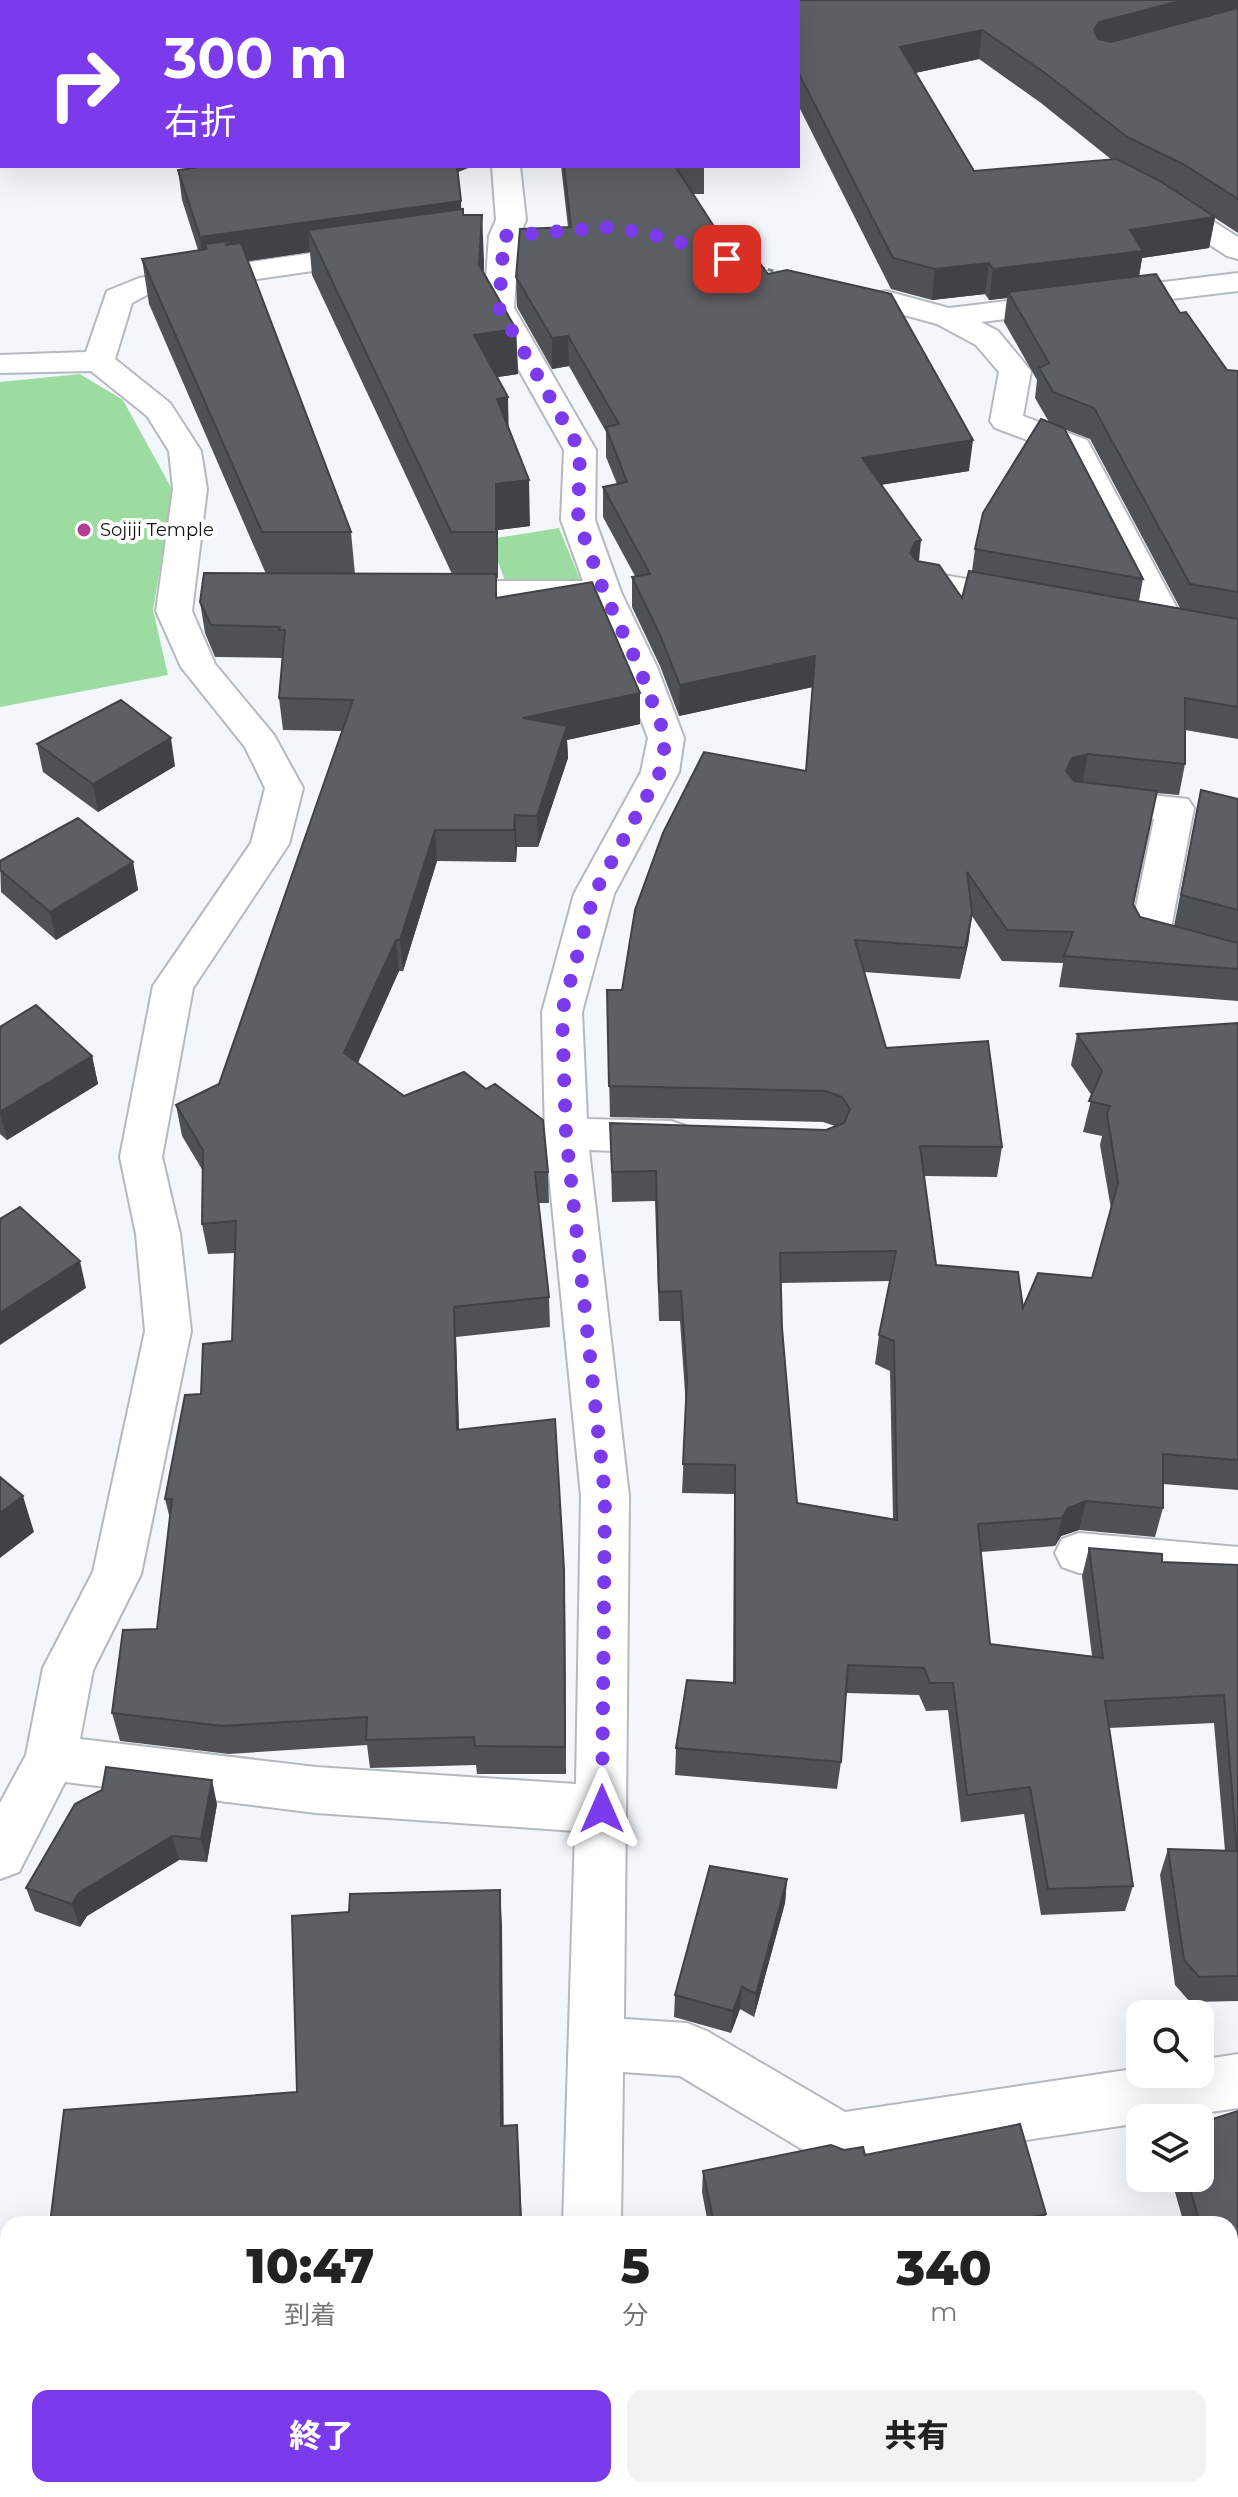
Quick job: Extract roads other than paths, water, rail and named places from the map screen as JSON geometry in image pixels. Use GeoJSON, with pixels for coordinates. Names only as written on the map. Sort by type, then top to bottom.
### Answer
{"type":"FeatureCollection","features":[{"type":"Feature","properties":{"kind":"street"},"geometry":{"type":"LineString","coordinates":[[506,168],[511,220],[490,238],[499,308],[580,450],[578,520],[604,592],[639,667],[666,738],[660,772],[594,894],[562,1012],[566,1134],[605,1496],[602,1809],[592,2216]]}},
{"type":"Feature","properties":{"kind":"street"},"geometry":{"type":"LineString","coordinates":[[1141,191],[1238,250]]}},
{"type":"Feature","properties":{"kind":"street"},"geometry":{"type":"LineString","coordinates":[[99,361],[118,298],[139,287],[391,250]]}},
{"type":"Feature","properties":{"kind":"street"},"geometry":{"type":"LineString","coordinates":[[948,317],[1238,282]]}},
{"type":"Feature","properties":{"kind":"street"},"geometry":{"type":"LineString","coordinates":[[886,300],[948,317],[987,338],[1015,371],[1006,421],[1075,447],[1182,629],[1123,619]]}},
{"type":"Feature","properties":{"kind":"street"},"geometry":{"type":"LineString","coordinates":[[0,364],[99,361],[159,410],[185,451],[190,489],[192,591],[174,611],[199,667],[261,743],[284,788],[270,844],[173,986],[141,1157],[158,1234],[168,1331],[117,1574],[68,1668],[51,1758],[0,1855]]}},
{"type":"Feature","properties":{"kind":"street"},"geometry":{"type":"LineString","coordinates":[[926,582],[1062,607]]}},
{"type":"Feature","properties":{"kind":"street"},"geometry":{"type":"LineString","coordinates":[[414,592],[604,592]]}},
{"type":"Feature","properties":{"kind":"street"},"geometry":{"type":"LineString","coordinates":[[1082,800],[1175,808],[1150,936],[1238,960]]}},
{"type":"Feature","properties":{"kind":"street"},"geometry":{"type":"LineString","coordinates":[[566,1134],[702,1138]]}},
{"type":"Feature","properties":{"kind":"street"},"geometry":{"type":"LineString","coordinates":[[1079,1553],[1238,1567]]}},
{"type":"Feature","properties":{"kind":"street"},"geometry":{"type":"LineString","coordinates":[[51,1758],[316,1790],[602,1809]]}},
{"type":"Feature","properties":{"kind":"street"},"geometry":{"type":"LineString","coordinates":[[594,2044],[687,2050],[840,2140],[1238,2081]]}},
{"type":"Feature","properties":{"kind":"place","name":"Sojiji Temple"},"geometry":{"type":"Point","coordinates":[84,530]}}]}
